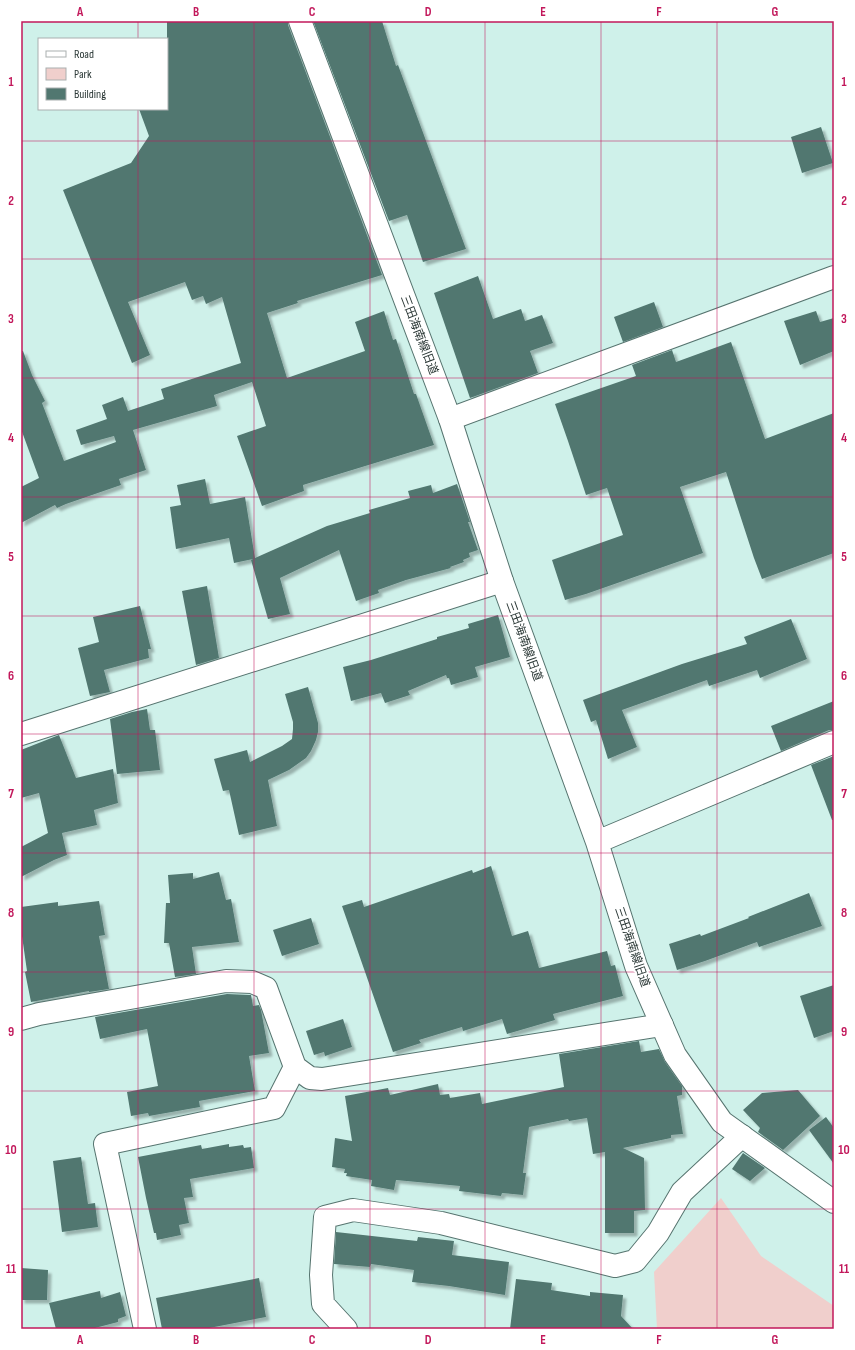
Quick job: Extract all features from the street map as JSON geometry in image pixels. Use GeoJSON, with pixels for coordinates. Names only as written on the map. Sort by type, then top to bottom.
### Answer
{"type":"FeatureCollection","features":[{"type":"Feature","properties":{"kind":"street","name":"三田海南線旧道"},"geometry":{"type":"LineString","coordinates":[[300,21],[450,419],[502,581],[597,842],[636,966],[675,1054],[722,1122],[834,1202]]}},
{"type":"Feature","properties":{"kind":"street"},"geometry":{"type":"LineString","coordinates":[[450,419],[834,277]]}},
{"type":"Feature","properties":{"kind":"street"},"geometry":{"type":"LineString","coordinates":[[21,734],[502,581]]}},
{"type":"Feature","properties":{"kind":"street"},"geometry":{"type":"LineString","coordinates":[[597,842],[834,742]]}},
{"type":"Feature","properties":{"kind":"street"},"geometry":{"type":"LineString","coordinates":[[21,1019],[39,1014],[226,981],[252,982],[266,988],[295,1067],[310,1078],[322,1079],[662,1025]]}},
{"type":"Feature","properties":{"kind":"street"},"geometry":{"type":"LineString","coordinates":[[145,1329],[105,1144],[274,1108],[295,1067]]}},
{"type":"Feature","properties":{"kind":"street"},"geometry":{"type":"LineString","coordinates":[[346,1329],[323,1304],[321,1274],[325,1217],[353,1210],[441,1223],[615,1266],[635,1261],[658,1233],[682,1192],[742,1136]]}},
{"type":"Feature","properties":{"kind":"green space"},"geometry":{"type":"Polygon","coordinates":[[[721,1198],[761,1256],[834,1306],[834,1329],[657,1329],[654,1272],[721,1198]]]}},
{"type":"Feature","properties":{"kind":"building"},"geometry":{"type":"Polygon","coordinates":[[[167,21],[288,21],[288,25],[382,275],[297,301],[298,303],[267,313],[287,378],[365,351],[355,322],[384,311],[393,340],[396,339],[414,394],[416,394],[434,445],[303,485],[304,491],[262,506],[237,436],[266,426],[252,382],[214,395],[217,406],[133,430],[146,470],[119,479],[121,485],[57,508],[55,505],[21,523],[21,487],[39,478],[21,429],[21,351],[23,351],[32,375],[45,401],[42,403],[64,461],[116,442],[114,436],[81,445],[76,430],[107,419],[102,405],[123,397],[128,411],[164,399],[161,389],[241,363],[222,297],[206,304],[203,296],[192,300],[185,282],[128,302],[150,355],[132,363],[63,190],[131,163],[149,136],[139,110],[168,110],[167,21]]]}},
{"type":"Feature","properties":{"kind":"building"},"geometry":{"type":"Polygon","coordinates":[[[313,21],[382,21],[396,66],[398,65],[466,249],[423,262],[407,215],[389,221],[313,21]]]}},
{"type":"Feature","properties":{"kind":"building"},"geometry":{"type":"Polygon","coordinates":[[[821,127],[833,163],[802,173],[791,137],[821,127]]]}},
{"type":"Feature","properties":{"kind":"building"},"geometry":{"type":"Polygon","coordinates":[[[478,276],[493,319],[521,309],[525,321],[542,315],[553,343],[530,351],[538,373],[470,398],[434,293],[478,276]]]}},
{"type":"Feature","properties":{"kind":"building"},"geometry":{"type":"Polygon","coordinates":[[[654,302],[663,327],[623,342],[614,317],[654,302]]]}},
{"type":"Feature","properties":{"kind":"building"},"geometry":{"type":"Polygon","coordinates":[[[816,311],[820,322],[834,318],[834,351],[800,365],[784,321],[816,311]]]}},
{"type":"Feature","properties":{"kind":"building"},"geometry":{"type":"Polygon","coordinates":[[[731,342],[765,439],[834,413],[834,553],[762,579],[726,472],[680,487],[703,553],[565,600],[552,560],[623,535],[607,488],[586,495],[555,404],[636,376],[632,365],[672,350],[676,362],[731,342]]]}},
{"type":"Feature","properties":{"kind":"building"},"geometry":{"type":"Polygon","coordinates":[[[205,479],[210,504],[245,497],[255,558],[327,526],[370,513],[369,510],[410,498],[408,491],[431,485],[433,493],[457,484],[478,550],[469,553],[470,557],[463,560],[464,562],[450,567],[451,568],[406,580],[378,590],[379,593],[356,601],[339,550],[280,578],[290,614],[268,619],[251,560],[253,559],[234,563],[229,538],[176,549],[170,507],[181,505],[177,485],[205,479]]]}},
{"type":"Feature","properties":{"kind":"building"},"geometry":{"type":"Polygon","coordinates":[[[207,586],[219,658],[196,665],[182,591],[207,586]]]}},
{"type":"Feature","properties":{"kind":"building"},"geometry":{"type":"Polygon","coordinates":[[[140,606],[151,649],[148,649],[149,658],[104,670],[110,692],[90,696],[78,648],[99,642],[93,617],[140,606]]]}},
{"type":"Feature","properties":{"kind":"building"},"geometry":{"type":"Polygon","coordinates":[[[498,615],[510,657],[475,667],[478,677],[451,685],[449,678],[447,678],[446,675],[408,691],[410,695],[385,703],[381,693],[351,701],[343,667],[371,660],[437,639],[437,637],[469,628],[468,624],[498,615]]]}},
{"type":"Feature","properties":{"kind":"building"},"geometry":{"type":"Polygon","coordinates":[[[791,619],[807,659],[760,678],[757,670],[709,686],[707,680],[622,710],[637,747],[608,759],[596,720],[591,722],[583,700],[682,664],[747,644],[744,637],[791,619]]]}},
{"type":"Feature","properties":{"kind":"building"},"geometry":{"type":"Polygon","coordinates":[[[308,687],[318,723],[318,732],[311,751],[306,758],[289,770],[268,780],[277,826],[239,835],[229,790],[223,791],[214,759],[247,750],[250,762],[282,746],[292,739],[293,722],[285,694],[308,687]]]}},
{"type":"Feature","properties":{"kind":"building"},"geometry":{"type":"Polygon","coordinates":[[[834,701],[834,730],[829,730],[781,751],[771,726],[834,701]]]}},
{"type":"Feature","properties":{"kind":"building"},"geometry":{"type":"Polygon","coordinates":[[[147,709],[150,730],[155,730],[160,770],[117,774],[110,719],[147,709]]]}},
{"type":"Feature","properties":{"kind":"building"},"geometry":{"type":"Polygon","coordinates":[[[59,735],[76,778],[113,769],[118,803],[94,810],[97,825],[62,833],[67,855],[21,877],[21,847],[48,833],[39,793],[21,798],[21,750],[59,735]]]}},
{"type":"Feature","properties":{"kind":"building"},"geometry":{"type":"Polygon","coordinates":[[[834,756],[834,820],[832,820],[811,765],[834,756]]]}},
{"type":"Feature","properties":{"kind":"building"},"geometry":{"type":"Polygon","coordinates":[[[491,866],[512,936],[528,931],[539,968],[607,951],[611,966],[615,965],[623,996],[553,1014],[555,1020],[507,1034],[502,1019],[463,1031],[462,1027],[419,1040],[421,1043],[393,1052],[342,906],[362,900],[364,907],[472,870],[473,873],[491,866]]]}},
{"type":"Feature","properties":{"kind":"building"},"geometry":{"type":"Polygon","coordinates":[[[219,872],[226,900],[231,899],[239,942],[192,947],[196,974],[175,977],[169,943],[164,943],[166,903],[170,903],[168,875],[193,873],[193,879],[219,872]]]}},
{"type":"Feature","properties":{"kind":"building"},"geometry":{"type":"Polygon","coordinates":[[[809,893],[822,926],[759,947],[757,942],[677,970],[669,944],[700,934],[701,936],[809,893]]]}},
{"type":"Feature","properties":{"kind":"building"},"geometry":{"type":"Polygon","coordinates":[[[99,901],[105,935],[99,936],[109,989],[89,991],[31,1002],[25,972],[27,971],[21,929],[21,907],[58,902],[58,906],[99,901]]]}},
{"type":"Feature","properties":{"kind":"building"},"geometry":{"type":"Polygon","coordinates":[[[311,918],[319,944],[282,956],[273,930],[311,918]]]}},
{"type":"Feature","properties":{"kind":"building"},"geometry":{"type":"Polygon","coordinates":[[[834,985],[834,1031],[814,1038],[800,996],[834,985]]]}},
{"type":"Feature","properties":{"kind":"building"},"geometry":{"type":"Polygon","coordinates":[[[227,994],[251,995],[253,1006],[259,1005],[261,1010],[269,1053],[249,1056],[255,1091],[199,1101],[200,1107],[149,1116],[148,1113],[131,1116],[127,1092],[158,1086],[147,1029],[100,1039],[95,1017],[227,994]]]}},
{"type":"Feature","properties":{"kind":"building"},"geometry":{"type":"Polygon","coordinates":[[[343,1019],[352,1047],[325,1056],[324,1052],[314,1055],[306,1031],[343,1019]]]}},
{"type":"Feature","properties":{"kind":"building"},"geometry":{"type":"Polygon","coordinates":[[[639,1041],[641,1052],[659,1049],[665,1062],[682,1086],[682,1095],[677,1096],[683,1134],[671,1135],[671,1138],[623,1148],[644,1158],[645,1210],[634,1211],[634,1233],[605,1233],[605,1152],[593,1154],[587,1118],[569,1121],[568,1119],[529,1127],[523,1173],[526,1173],[523,1195],[502,1193],[501,1196],[459,1191],[460,1186],[396,1180],[394,1190],[371,1186],[372,1180],[346,1176],[347,1173],[344,1173],[345,1169],[332,1167],[335,1138],[352,1141],[345,1096],[388,1088],[390,1095],[438,1084],[440,1095],[449,1094],[450,1098],[480,1093],[482,1104],[564,1087],[559,1054],[639,1041]]]}},
{"type":"Feature","properties":{"kind":"building"},"geometry":{"type":"Polygon","coordinates":[[[798,1090],[820,1116],[783,1150],[758,1132],[760,1128],[743,1110],[762,1093],[798,1090]]]}},
{"type":"Feature","properties":{"kind":"building"},"geometry":{"type":"Polygon","coordinates":[[[826,1117],[834,1128],[834,1164],[809,1130],[826,1117]]]}},
{"type":"Feature","properties":{"kind":"building"},"geometry":{"type":"Polygon","coordinates":[[[229,1144],[229,1147],[243,1145],[244,1148],[251,1147],[254,1168],[190,1179],[193,1197],[184,1198],[189,1223],[179,1225],[181,1235],[157,1240],[156,1233],[154,1233],[138,1157],[201,1145],[202,1149],[229,1144]]]}},
{"type":"Feature","properties":{"kind":"building"},"geometry":{"type":"Polygon","coordinates":[[[743,1153],[765,1168],[750,1181],[732,1169],[743,1153]]]}},
{"type":"Feature","properties":{"kind":"building"},"geometry":{"type":"Polygon","coordinates":[[[81,1157],[88,1204],[95,1203],[98,1227],[62,1232],[53,1161],[81,1157]]]}},
{"type":"Feature","properties":{"kind":"building"},"geometry":{"type":"Polygon","coordinates":[[[336,1232],[417,1241],[418,1237],[454,1241],[452,1255],[509,1262],[505,1295],[412,1282],[414,1270],[371,1264],[370,1267],[334,1264],[336,1232]]]}},
{"type":"Feature","properties":{"kind":"building"},"geometry":{"type":"Polygon","coordinates":[[[21,1268],[48,1270],[47,1300],[21,1300],[21,1268]]]}},
{"type":"Feature","properties":{"kind":"building"},"geometry":{"type":"Polygon","coordinates":[[[259,1278],[266,1317],[204,1329],[162,1329],[156,1298],[259,1278]]]}},
{"type":"Feature","properties":{"kind":"building"},"geometry":{"type":"Polygon","coordinates":[[[516,1279],[552,1283],[551,1290],[590,1296],[590,1292],[623,1295],[621,1316],[633,1329],[510,1329],[516,1279]]]}},
{"type":"Feature","properties":{"kind":"building"},"geometry":{"type":"Polygon","coordinates":[[[100,1291],[101,1298],[120,1292],[126,1316],[118,1319],[118,1322],[91,1329],[56,1329],[49,1303],[100,1291]]]}}]}
